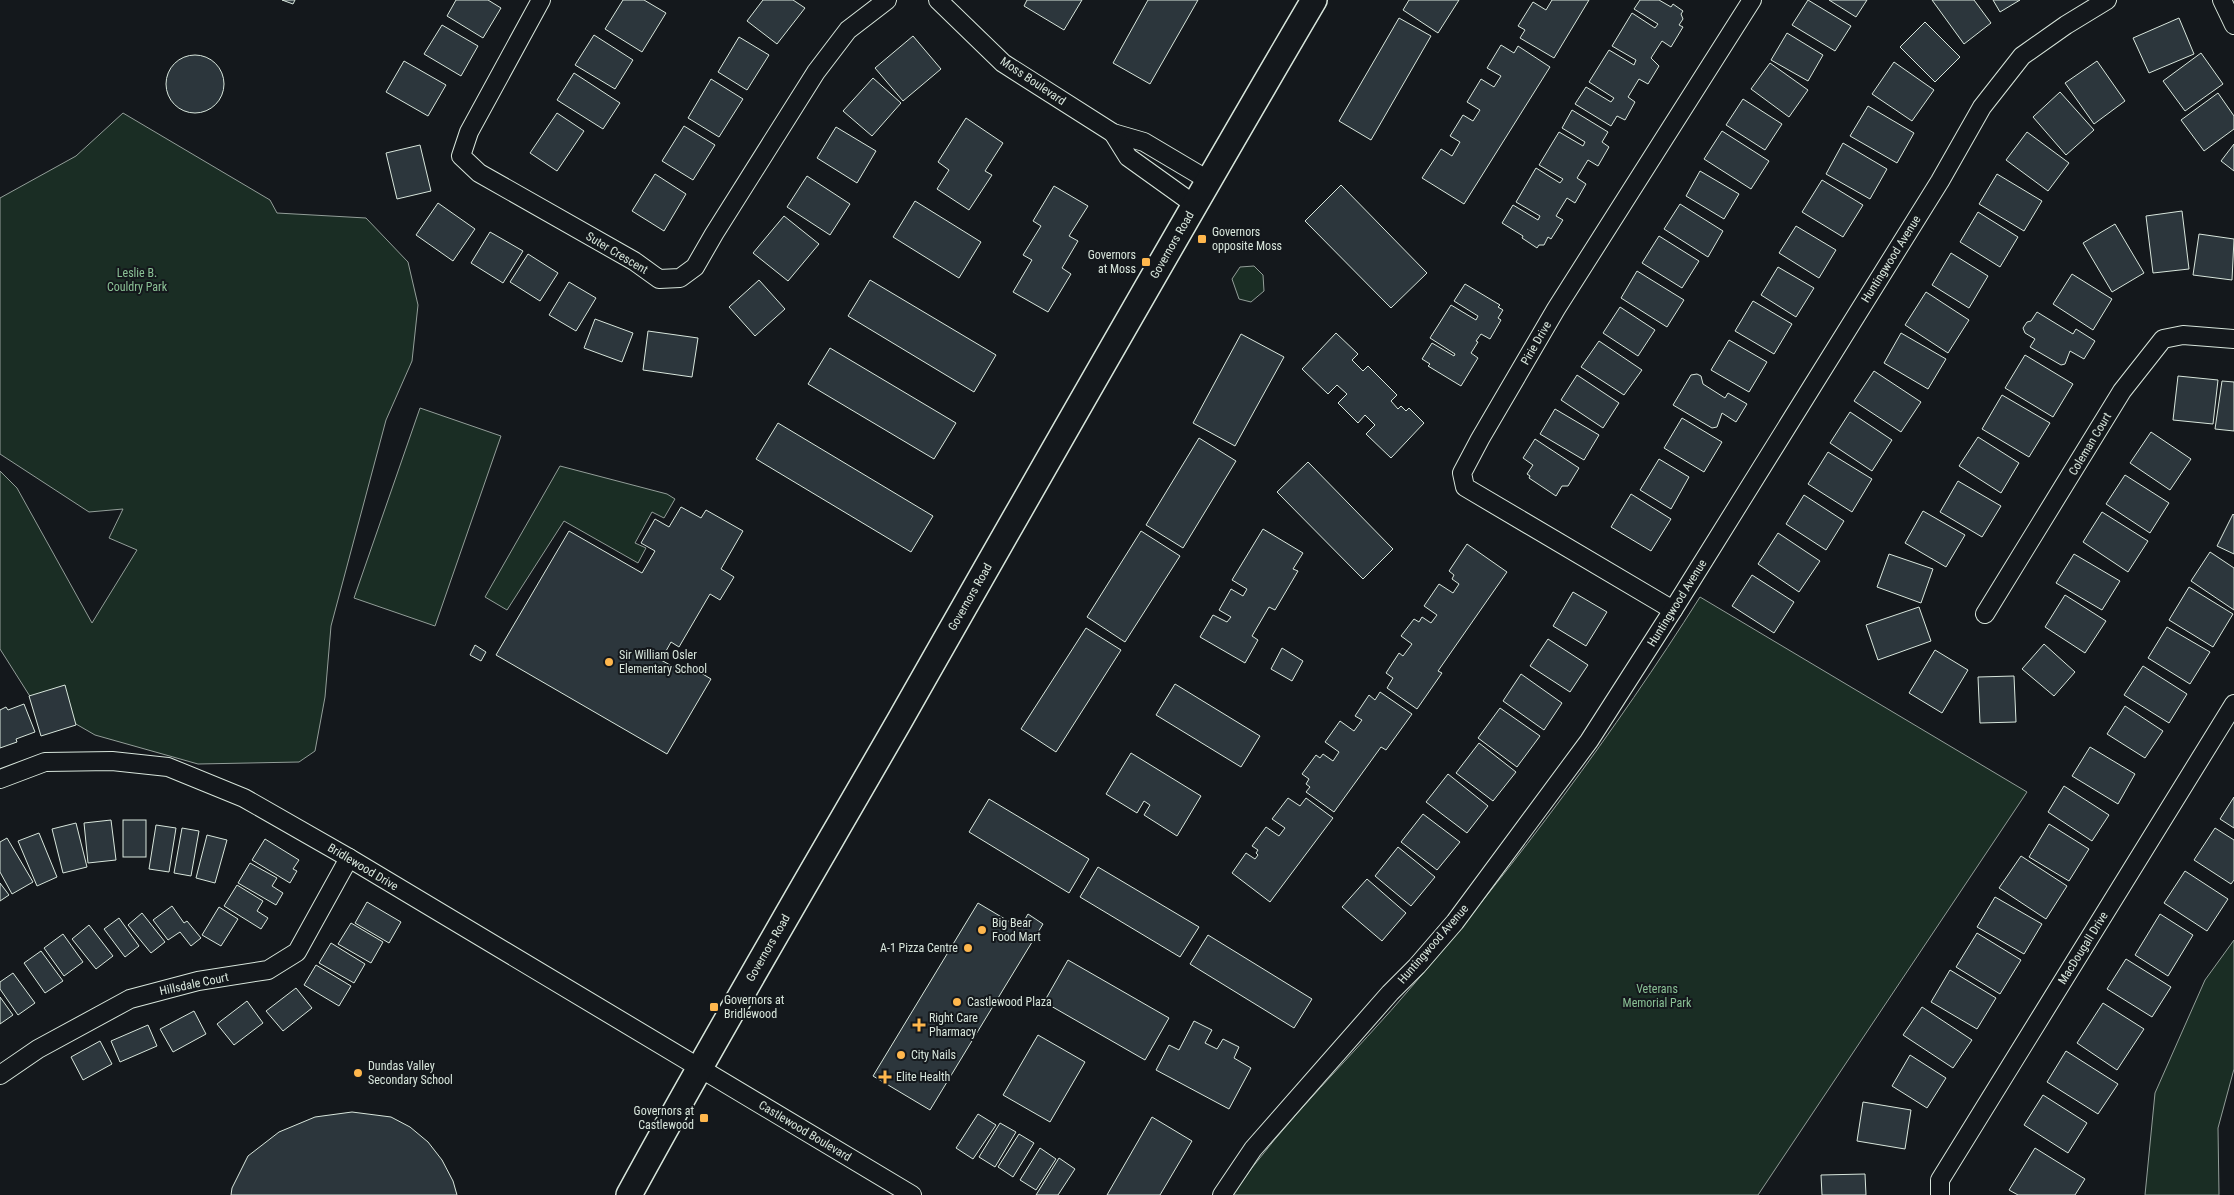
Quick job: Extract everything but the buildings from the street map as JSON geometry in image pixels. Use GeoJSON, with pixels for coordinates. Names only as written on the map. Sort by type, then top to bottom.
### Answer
{"type":"FeatureCollection","features":[{"type":"Feature","properties":{"kind":"main road","name":"Governors Road"},"geometry":{"type":"LineString","coordinates":[[629,1195],[698,1067],[846,814],[1208,180],[1314,0]]}},
{"type":"Feature","properties":{"kind":"street","name":"Suter Crescent"},"geometry":{"type":"LineString","coordinates":[[541,0],[469,132],[461,156],[478,173],[634,261],[660,279],[680,278],[696,267],[714,234],[816,72],[848,30],[887,0]]}},
{"type":"Feature","properties":{"kind":"street","name":"Moss Boulevard"},"geometry":{"type":"LineString","coordinates":[[938,0],[1003,63],[1113,133],[1144,142],[1208,180]]}},
{"type":"Feature","properties":{"kind":"street","name":"Pirie Drive"},"geometry":{"type":"LineString","coordinates":[[1673,610],[1465,487],[1462,473],[1556,309],[1752,0]]}},
{"type":"Feature","properties":{"kind":"street","name":"Huntingwood Avenue"},"geometry":{"type":"LineString","coordinates":[[1222,1195],[1253,1149],[1455,922],[1589,741],[1673,610],[1940,181],[1982,107],[2022,56],[2066,25],[2107,0]]}},
{"type":"Feature","properties":{"kind":"street"},"geometry":{"type":"LineString","coordinates":[[2222,0],[2234,26]]}},
{"type":"Feature","properties":{"kind":"street","name":"Moss Boulevard"},"geometry":{"type":"LineString","coordinates":[[1113,133],[1128,158],[1194,205]]}},
{"type":"Feature","properties":{"kind":"street","name":"Coleman Court"},"geometry":{"type":"LineString","coordinates":[[1985,614],[2122,391],[2158,344],[2163,339],[2183,335],[2234,339]]}},
{"type":"Feature","properties":{"kind":"street","name":"MacDougall Drive"},"geometry":{"type":"LineString","coordinates":[[1940,1195],[1940,1180],[1944,1173],[2234,704]]}},
{"type":"Feature","properties":{"kind":"street","name":"Bridlewood Drive"},"geometry":{"type":"LineString","coordinates":[[0,779],[45,762],[112,761],[168,767],[244,798],[349,858],[698,1067]]}},
{"type":"Feature","properties":{"kind":"street","name":"Hillsdale Court"},"geometry":{"type":"LineString","coordinates":[[0,1074],[38,1049],[130,999],[198,981],[268,970],[297,952],[349,858]]}},
{"type":"Feature","properties":{"kind":"street","name":"Castlewood Boulevard"},"geometry":{"type":"LineString","coordinates":[[698,1067],[912,1195]]}},
{"type":"Feature","properties":{"kind":"green space","name":"Leslie B. Couldry Park"},"geometry":{"type":"Polygon","coordinates":[[[123,113],[270,200],[277,213],[366,218],[408,262],[418,305],[412,361],[386,420],[331,626],[325,697],[315,751],[299,762],[198,764],[95,735],[31,698],[0,649],[0,471],[17,488],[92,623],[137,550],[109,538],[123,509],[89,512],[0,454],[0,198],[76,156],[123,113]]]}},
{"type":"Feature","properties":{"kind":"green space"},"geometry":{"type":"Polygon","coordinates":[[[1254,266],[1263,275],[1264,291],[1251,302],[1239,299],[1232,279],[1240,267],[1254,266]]]}},
{"type":"Feature","properties":{"kind":"green space"},"geometry":{"type":"Polygon","coordinates":[[[420,408],[501,436],[435,626],[354,598],[420,408]]]}},
{"type":"Feature","properties":{"kind":"green space"},"geometry":{"type":"Polygon","coordinates":[[[560,466],[667,494],[675,499],[664,518],[652,512],[635,543],[646,548],[638,563],[564,521],[507,610],[485,597],[560,466]]]}},
{"type":"Feature","properties":{"kind":"green space","name":"Veterans Memorial Park"},"geometry":{"type":"Polygon","coordinates":[[[1700,597],[2027,792],[1758,1195],[1232,1195],[1274,1140],[1453,938],[1528,843],[1634,698],[1700,597]]]}},
{"type":"Feature","properties":{"kind":"green space"},"geometry":{"type":"Polygon","coordinates":[[[2234,940],[2234,1069],[2218,1128],[2219,1195],[2145,1195],[2155,1093],[2205,980],[2234,940]]]}},
{"type":"Feature","properties":{"kind":"place","name":"Governors opposite Moss"},"geometry":{"type":"Point","coordinates":[1202,239]}},
{"type":"Feature","properties":{"kind":"place","name":"Governors at Moss"},"geometry":{"type":"Point","coordinates":[1146,262]}},
{"type":"Feature","properties":{"kind":"place","name":"Sir William Osler Elementary School"},"geometry":{"type":"Point","coordinates":[609,662]}},
{"type":"Feature","properties":{"kind":"place","name":"Big Bear Food Mart"},"geometry":{"type":"Point","coordinates":[982,930]}},
{"type":"Feature","properties":{"kind":"place","name":"A-1 Pizza Centre"},"geometry":{"type":"Point","coordinates":[968,948]}},
{"type":"Feature","properties":{"kind":"place","name":"Castlewood Plaza"},"geometry":{"type":"Point","coordinates":[957,1002]}},
{"type":"Feature","properties":{"kind":"place","name":"Governors at Bridlewood"},"geometry":{"type":"Point","coordinates":[714,1007]}},
{"type":"Feature","properties":{"kind":"place","name":"Right Care Pharmacy"},"geometry":{"type":"Point","coordinates":[919,1025]}},
{"type":"Feature","properties":{"kind":"place","name":"City Nails"},"geometry":{"type":"Point","coordinates":[901,1055]}},
{"type":"Feature","properties":{"kind":"place","name":"Dundas Valley Secondary School"},"geometry":{"type":"Point","coordinates":[358,1073]}},
{"type":"Feature","properties":{"kind":"place","name":"Elite Health"},"geometry":{"type":"Point","coordinates":[885,1077]}},
{"type":"Feature","properties":{"kind":"place","name":"Governors at Castlewood"},"geometry":{"type":"Point","coordinates":[704,1118]}}]}
